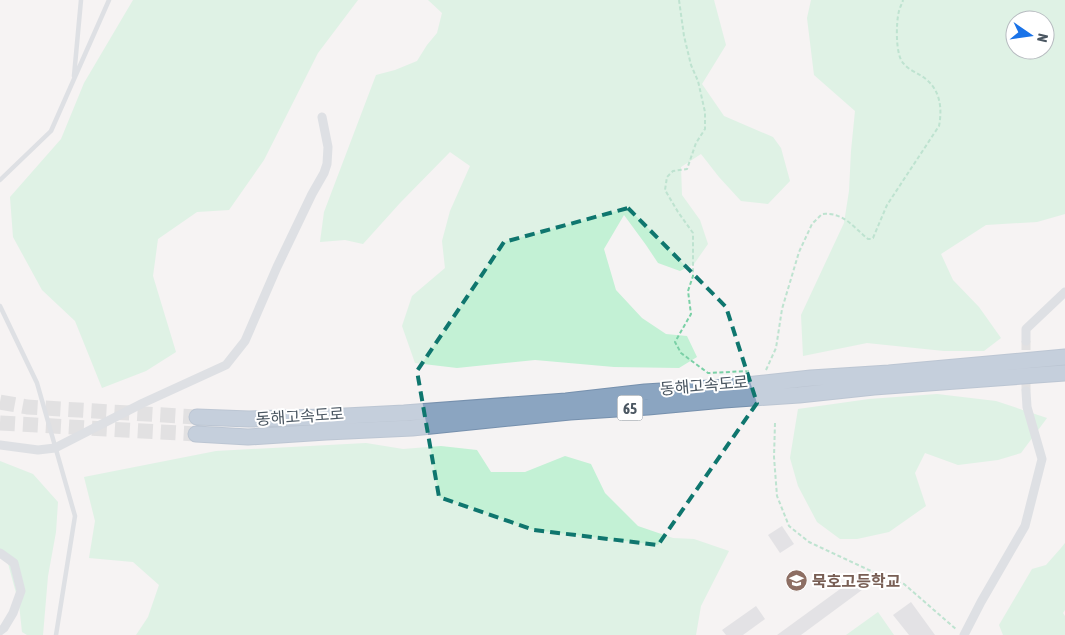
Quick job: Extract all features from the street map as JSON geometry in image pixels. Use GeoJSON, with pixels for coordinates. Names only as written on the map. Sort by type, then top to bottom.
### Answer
{"type":"FeatureCollection","features":[{"type":"Feature","properties":{"kind":"highway","name":"동해고속도로"},"geometry":{"type":"LineString","coordinates":[[198,417],[259,419],[326,418],[404,413],[566,401],[645,392],[727,387],[811,378],[1065,357]]}},
{"type":"Feature","properties":{"kind":"highway","name":"동해고속도로"},"geometry":{"type":"LineString","coordinates":[[196,434],[248,437],[412,428],[570,412],[1065,373]]}},
{"type":"Feature","properties":{"kind":"street"},"geometry":{"type":"LineString","coordinates":[[0,445],[38,450],[55,448],[143,403],[226,365],[245,341],[277,267],[324,173],[327,164],[328,147],[322,117]]}},
{"type":"Feature","properties":{"kind":"street"},"geometry":{"type":"LineString","coordinates":[[1026,341],[1026,329],[1065,292]]}},
{"type":"Feature","properties":{"kind":"street"},"geometry":{"type":"LineString","coordinates":[[963,635],[1025,526],[1028,517],[1042,459],[1027,407],[1026,391]]}},
{"type":"Feature","properties":{"kind":"street"},"geometry":{"type":"LineString","coordinates":[[0,553],[14,563],[21,591],[14,613],[0,631]]}},
{"type":"Feature","properties":{"kind":"lane"},"geometry":{"type":"LineString","coordinates":[[73,82],[81,0]]}},
{"type":"Feature","properties":{"kind":"lane"},"geometry":{"type":"LineString","coordinates":[[0,180],[52,131],[109,0]]}},
{"type":"Feature","properties":{"kind":"lane"},"geometry":{"type":"LineString","coordinates":[[0,306],[37,383],[75,516],[56,635]]}},
{"type":"Feature","properties":{"kind":"path"},"geometry":{"type":"LineString","coordinates":[[679,0],[690,65],[698,81],[705,128],[696,143],[687,169],[673,172],[667,177],[665,190],[678,212],[694,233],[693,276],[688,291],[691,314],[675,342],[681,353],[708,374],[757,371]]}},
{"type":"Feature","properties":{"kind":"path"},"geometry":{"type":"LineString","coordinates":[[767,370],[776,348],[782,309],[799,252],[812,224],[822,214],[832,213],[848,221],[870,240],[887,205],[939,126],[941,108],[936,90],[926,79],[904,65],[898,55],[898,15],[903,0]]}},
{"type":"Feature","properties":{"kind":"path"},"geometry":{"type":"LineString","coordinates":[[775,423],[774,457],[777,496],[789,526],[809,542],[886,578],[904,584],[963,635]]}},
{"type":"Feature","properties":{"kind":"highlighted area"},"geometry":{"type":"Polygon","coordinates":[[[628,208],[726,307],[757,403],[658,545],[534,530],[439,497],[417,371],[504,242],[628,208]]]}},
{"type":"Feature","properties":{"kind":"green space"},"geometry":{"type":"Polygon","coordinates":[[[133,0],[358,0],[318,53],[264,160],[229,210],[197,212],[158,239],[153,276],[176,352],[146,371],[102,388],[75,321],[42,290],[13,237],[10,197],[61,139],[84,83],[133,0]]]}},
{"type":"Feature","properties":{"kind":"green space"},"geometry":{"type":"Polygon","coordinates":[[[428,0],[714,0],[726,45],[702,84],[724,116],[773,137],[781,148],[790,181],[768,204],[741,201],[701,154],[681,167],[682,195],[700,220],[708,244],[694,264],[680,271],[658,263],[624,215],[604,249],[616,290],[642,318],[666,334],[687,336],[697,357],[679,368],[614,367],[535,360],[457,368],[415,363],[402,326],[412,296],[445,268],[442,241],[450,211],[470,166],[450,152],[363,244],[345,240],[320,242],[324,212],[376,75],[417,61],[437,33],[442,13],[428,0]]]}},
{"type":"Feature","properties":{"kind":"green space"},"geometry":{"type":"Polygon","coordinates":[[[811,0],[1065,0],[1065,214],[1037,222],[986,225],[941,254],[953,280],[979,307],[1001,338],[984,351],[944,351],[867,343],[803,356],[801,315],[844,223],[849,191],[855,111],[814,75],[807,18],[811,0]]]}},
{"type":"Feature","properties":{"kind":"green space"},"geometry":{"type":"Polygon","coordinates":[[[937,394],[996,401],[1047,418],[1021,453],[998,460],[958,465],[925,453],[915,473],[926,506],[889,532],[857,539],[840,539],[817,522],[798,486],[790,458],[798,409],[869,399],[937,394]]]}},
{"type":"Feature","properties":{"kind":"green space"},"geometry":{"type":"Polygon","coordinates":[[[366,443],[403,449],[441,446],[477,450],[491,472],[525,472],[565,456],[591,464],[605,493],[638,526],[673,538],[694,539],[729,551],[701,606],[696,635],[136,635],[148,617],[159,585],[133,562],[89,558],[95,521],[84,477],[216,451],[366,443]]]}},
{"type":"Feature","properties":{"kind":"green space"},"geometry":{"type":"Polygon","coordinates":[[[0,461],[33,474],[58,502],[56,532],[48,576],[43,635],[27,635],[22,632],[19,604],[6,556],[0,550],[0,461]]]}},
{"type":"Feature","properties":{"kind":"green space"},"geometry":{"type":"Polygon","coordinates":[[[1065,543],[1065,610],[1063,613],[1065,616],[1065,635],[1003,635],[999,625],[1032,569],[1046,565],[1065,543]]]}},
{"type":"Feature","properties":{"kind":"green space"},"geometry":{"type":"Polygon","coordinates":[[[878,612],[894,635],[846,635],[878,612]]]}},
{"type":"Feature","properties":{"kind":"building"},"geometry":{"type":"Polygon","coordinates":[[[782,526],[794,544],[780,553],[768,535],[782,526]]]}},
{"type":"Feature","properties":{"kind":"building"},"geometry":{"type":"Polygon","coordinates":[[[858,576],[866,587],[801,635],[777,635],[858,576]]]}},
{"type":"Feature","properties":{"kind":"building"},"geometry":{"type":"Polygon","coordinates":[[[911,602],[935,635],[909,635],[893,615],[911,602]]]}},
{"type":"Feature","properties":{"kind":"building"},"geometry":{"type":"Polygon","coordinates":[[[756,606],[765,619],[743,635],[726,635],[722,630],[756,606]]]}},
{"type":"Feature","properties":{"kind":"tunnel"},"geometry":{"type":"LineString","coordinates":[[1026,341],[1026,391]]}},
{"type":"Feature","properties":{"kind":"tunnel"},"geometry":{"type":"LineString","coordinates":[[0,402],[27,407],[197,417]]}},
{"type":"Feature","properties":{"kind":"tunnel"},"geometry":{"type":"LineString","coordinates":[[0,423],[196,434]]}},
{"type":"Feature","properties":{"kind":"place","name":"묵호고등학교"},"geometry":{"type":"Point","coordinates":[796,581]}}]}
